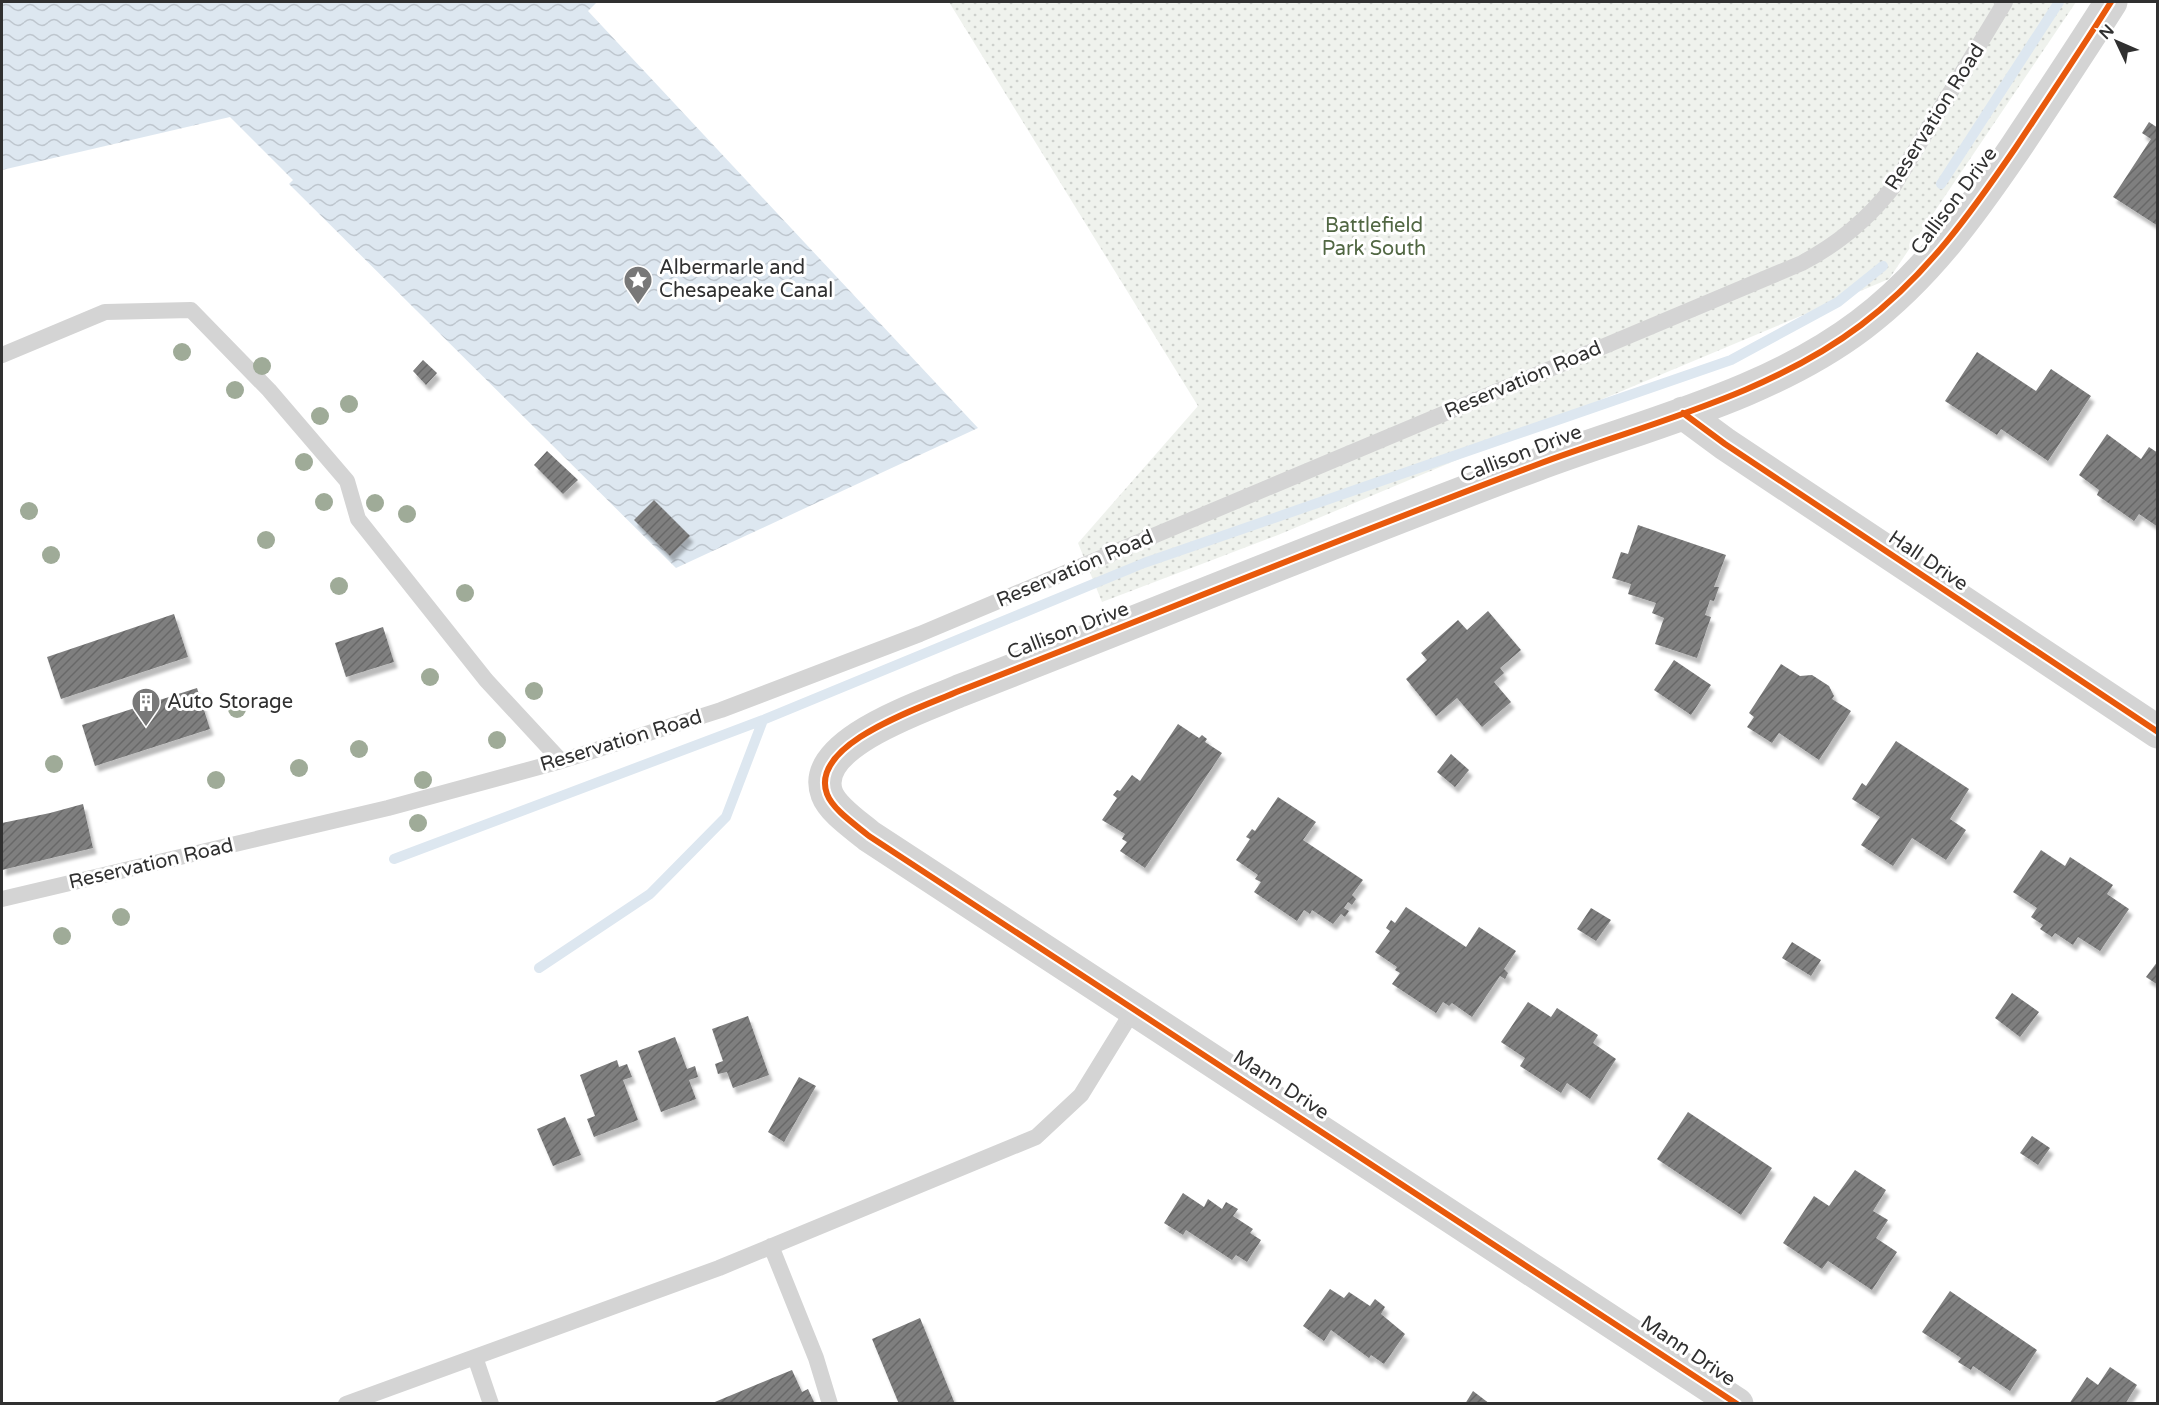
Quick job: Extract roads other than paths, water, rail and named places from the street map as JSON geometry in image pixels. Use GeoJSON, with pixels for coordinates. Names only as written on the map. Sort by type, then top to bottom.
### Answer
{"type":"FeatureCollection","features":[{"type":"Feature","properties":{"kind":"street","name":"Callison Drive"},"geometry":{"type":"LineString","coordinates":[[825,780],[829,766],[836,755],[850,743],[881,726],[959,691],[1537,465],[1729,396],[1833,345],[1886,304],[1935,258],[1984,194],[2111,2]]}},
{"type":"Feature","properties":{"kind":"street","name":"Hall Drive"},"geometry":{"type":"LineString","coordinates":[[1683,413],[1745,458],[2157,732]]}},
{"type":"Feature","properties":{"kind":"street","name":"Mann Drive"},"geometry":{"type":"LineString","coordinates":[[825,780],[826,792],[830,800],[869,836],[1737,1404]]}},
{"type":"Feature","properties":{"kind":"lane","name":"Reservation Road"},"geometry":{"type":"LineString","coordinates":[[2,899],[388,808],[561,761],[722,710],[920,634],[1827,250],[1874,212],[1893,188],[2006,2]]}},
{"type":"Feature","properties":{"kind":"lane"},"geometry":{"type":"LineString","coordinates":[[2,355],[105,312],[192,310],[269,390],[347,481],[358,519],[486,680],[561,761]]}},
{"type":"Feature","properties":{"kind":"lane"},"geometry":{"type":"LineString","coordinates":[[346,1404],[719,1268],[1036,1137],[1081,1095],[1134,1009]]}},
{"type":"Feature","properties":{"kind":"lane"},"geometry":{"type":"LineString","coordinates":[[771,1246],[816,1358],[830,1404]]}},
{"type":"Feature","properties":{"kind":"lane"},"geometry":{"type":"LineString","coordinates":[[475,1357],[491,1404]]}},
{"type":"Feature","properties":{"kind":"water","name":"Albermarle and Chesapeake Canal"},"geometry":{"type":"Polygon","coordinates":[[[2,2],[597,2],[588,11],[978,428],[676,568],[289,184],[293,180],[230,117],[2,170],[2,2]]]}},
{"type":"Feature","properties":{"kind":"waterway"},"geometry":{"type":"LineString","coordinates":[[1941,184],[2059,2]]}},
{"type":"Feature","properties":{"kind":"waterway"},"geometry":{"type":"LineString","coordinates":[[394,859],[763,720],[1144,563],[1731,360],[1838,302],[1883,266]]}},
{"type":"Feature","properties":{"kind":"waterway"},"geometry":{"type":"LineString","coordinates":[[539,968],[650,894],[726,817],[763,720]]}},
{"type":"Feature","properties":{"kind":"place","name":"Albermarle and Chesapeake Canal"},"geometry":{"type":"Point","coordinates":[638,306]}},
{"type":"Feature","properties":{"kind":"place","name":"Auto Storage"},"geometry":{"type":"Point","coordinates":[146,728]}},
{"type":"Feature","properties":{"kind":"park label","name":"Battlefield Park South"},"geometry":{"type":"Point","coordinates":[1374,238]}}]}
